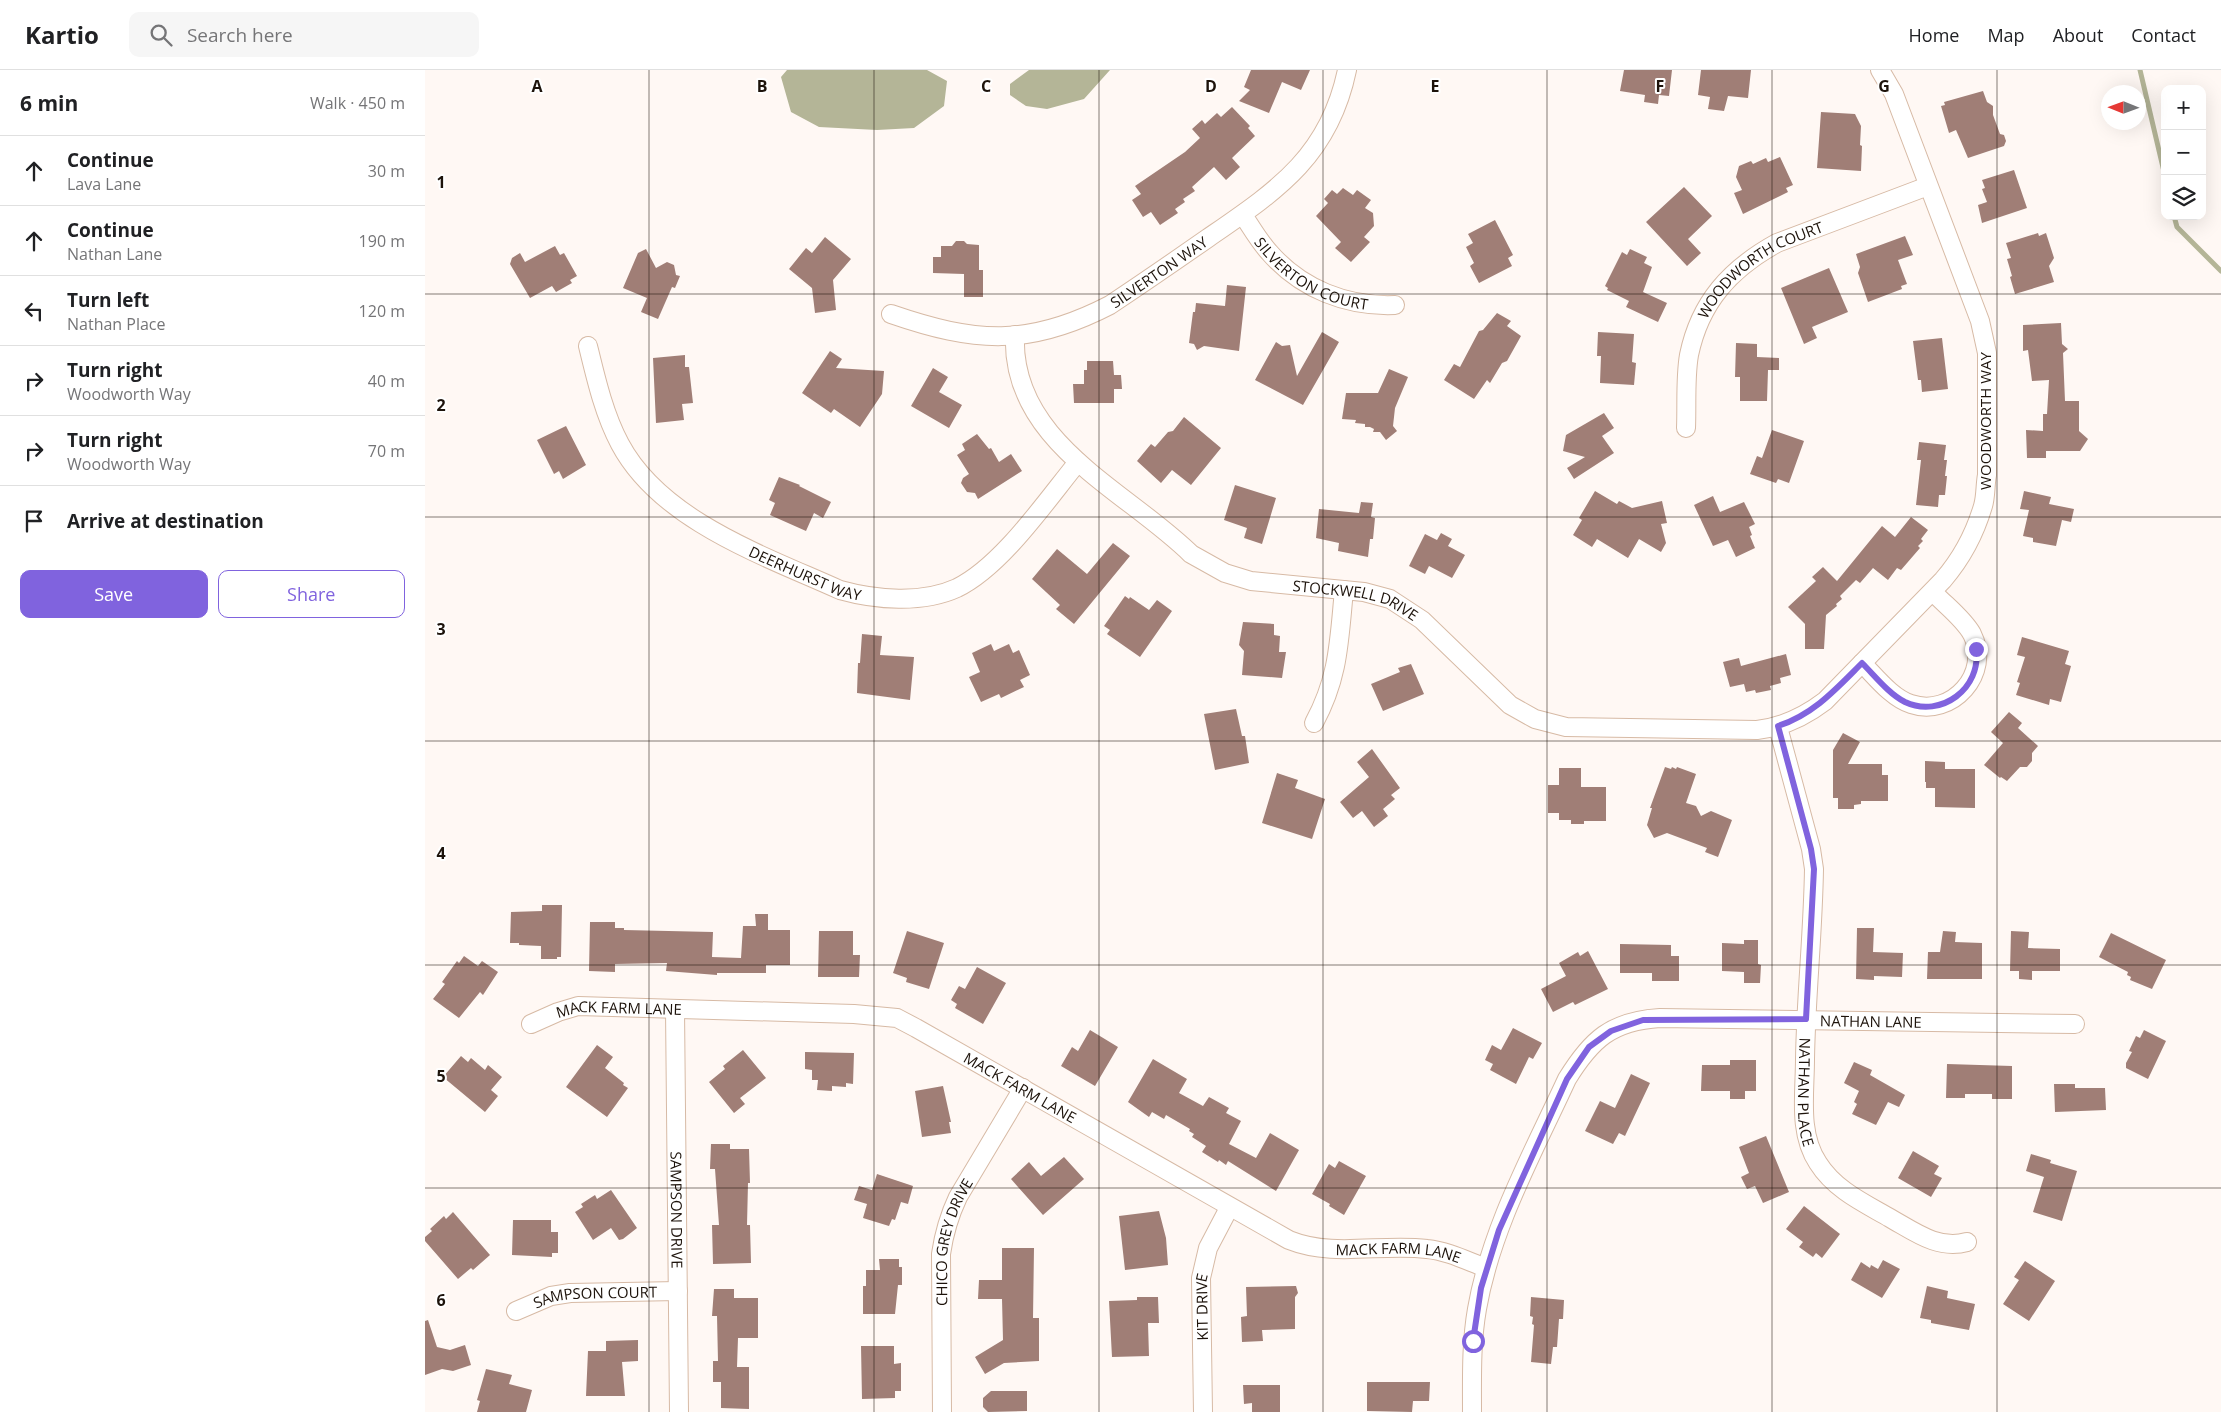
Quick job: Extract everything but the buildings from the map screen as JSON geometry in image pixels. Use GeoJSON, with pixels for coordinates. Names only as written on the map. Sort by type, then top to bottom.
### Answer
{"type":"FeatureCollection","features":[{"type":"Feature","properties":{"kind":"street","name":"SILVERTON WAY"},"geometry":{"type":"LineString","coordinates":[[891,314],[957,333],[982,336],[1015,336],[1066,325],[1110,305],[1243,215],[1288,179],[1309,154],[1332,117],[1344,86],[1347,70]]}},
{"type":"Feature","properties":{"kind":"street","name":"WOODWORTH WAY"},"geometry":{"type":"LineString","coordinates":[[1778,726],[1811,712],[1825,701],[1933,592],[1954,568],[1976,528],[1983,505],[1987,475],[1987,353],[1977,311],[1894,94],[1880,70]]}},
{"type":"Feature","properties":{"kind":"street","name":"WOODWORTH COURT"},"geometry":{"type":"LineString","coordinates":[[1686,428],[1687,371],[1693,340],[1708,304],[1737,268],[1756,254],[1777,243],[1928,186]]}},
{"type":"Feature","properties":{"kind":"street","name":"SILVERTON COURT"},"geometry":{"type":"LineString","coordinates":[[1243,215],[1277,261],[1289,272],[1313,287],[1339,298],[1356,302],[1395,305]]}},
{"type":"Feature","properties":{"kind":"street","name":"STOCKWELL DRIVE"},"geometry":{"type":"LineString","coordinates":[[1015,336],[1017,368],[1028,400],[1036,416],[1051,436],[1078,462],[1191,554],[1212,567],[1251,581],[1344,590],[1380,596],[1403,606],[1422,620],[1509,705],[1525,715],[1545,722],[1577,727],[1757,730],[1778,726]]}},
{"type":"Feature","properties":{"kind":"street","name":"DEERHURST WAY"},"geometry":{"type":"LineString","coordinates":[[588,346],[599,392],[620,444],[636,468],[654,488],[700,523],[729,540],[841,590],[860,595],[909,599],[956,588],[977,576],[1006,549],[1078,462]]}},
{"type":"Feature","properties":{"kind":"street"},"geometry":{"type":"LineString","coordinates":[[1314,723],[1329,695],[1335,672],[1344,590]]}},
{"type":"Feature","properties":{"kind":"street"},"geometry":{"type":"LineString","coordinates":[[1862,663],[1898,697],[1912,704],[1935,706],[1950,702],[1963,692],[1974,672],[1977,657],[1974,642],[1967,628],[1933,592]]}},
{"type":"Feature","properties":{"kind":"street","name":"NATHAN PLACE"},"geometry":{"type":"LineString","coordinates":[[1778,726],[1811,849],[1814,869],[1806,1019],[1804,1120],[1806,1135],[1818,1164],[1843,1190],[1928,1239],[1947,1245],[1967,1242]]}},
{"type":"Feature","properties":{"kind":"street","name":"MACK FARM LANE"},"geometry":{"type":"LineString","coordinates":[[531,1024],[558,1012],[579,1006],[854,1014],[897,1018],[1023,1088],[1277,1235],[1301,1245],[1335,1250],[1427,1249],[1453,1255],[1487,1268]]}},
{"type":"Feature","properties":{"kind":"street","name":"SAMPSON DRIVE"},"geometry":{"type":"LineString","coordinates":[[675,1009],[679,1412]]}},
{"type":"Feature","properties":{"kind":"street","name":"NATHAN LANE"},"geometry":{"type":"LineString","coordinates":[[1472,1412],[1473,1341],[1476,1311],[1499,1230],[1567,1079],[1582,1055],[1594,1042],[1611,1031],[1623,1025],[1650,1019],[1806,1019],[2075,1024]]}},
{"type":"Feature","properties":{"kind":"street","name":"CHICO GREY DRIVE"},"geometry":{"type":"LineString","coordinates":[[942,1412],[941,1254],[943,1234],[958,1197],[1023,1088]]}},
{"type":"Feature","properties":{"kind":"street","name":"KIT DRIVE"},"geometry":{"type":"LineString","coordinates":[[1203,1412],[1201,1278],[1208,1248],[1229,1208]]}},
{"type":"Feature","properties":{"kind":"street","name":"SAMPSON COURT"},"geometry":{"type":"LineString","coordinates":[[516,1310],[551,1296],[570,1293],[678,1291]]}},
{"type":"Feature","properties":{"kind":"shaded area"},"geometry":{"type":"Polygon","coordinates":[[[787,70],[927,70],[947,81],[944,106],[914,128],[877,130],[819,127],[791,112],[781,77],[787,70]]]}},
{"type":"Feature","properties":{"kind":"shaded area"},"geometry":{"type":"Polygon","coordinates":[[[1029,70],[1110,70],[1084,99],[1047,109],[1026,106],[1010,95],[1010,84],[1029,70]]]}},
{"type":"Feature","properties":{"kind":"waterway"},"geometry":{"type":"LineString","coordinates":[[2140,70],[2165,175]]}},
{"type":"Feature","properties":{"kind":"waterway"},"geometry":{"type":"LineString","coordinates":[[2175,220],[2177,227],[2221,271]]}},
{"type":"Feature","properties":{"kind":"route"},"geometry":{"type":"LineString","coordinates":[[1473,1341],[1476,1311],[1493,1244],[1567,1079],[1589,1047],[1603,1035],[1629,1023],[1643,1020],[1660,1018],[1806,1019],[1814,869],[1811,849],[1778,726],[1789,723],[1811,712],[1825,701],[1862,663],[1904,702],[1927,707],[1950,702],[1963,692],[1972,680],[1977,657],[1976,649]]}}]}
